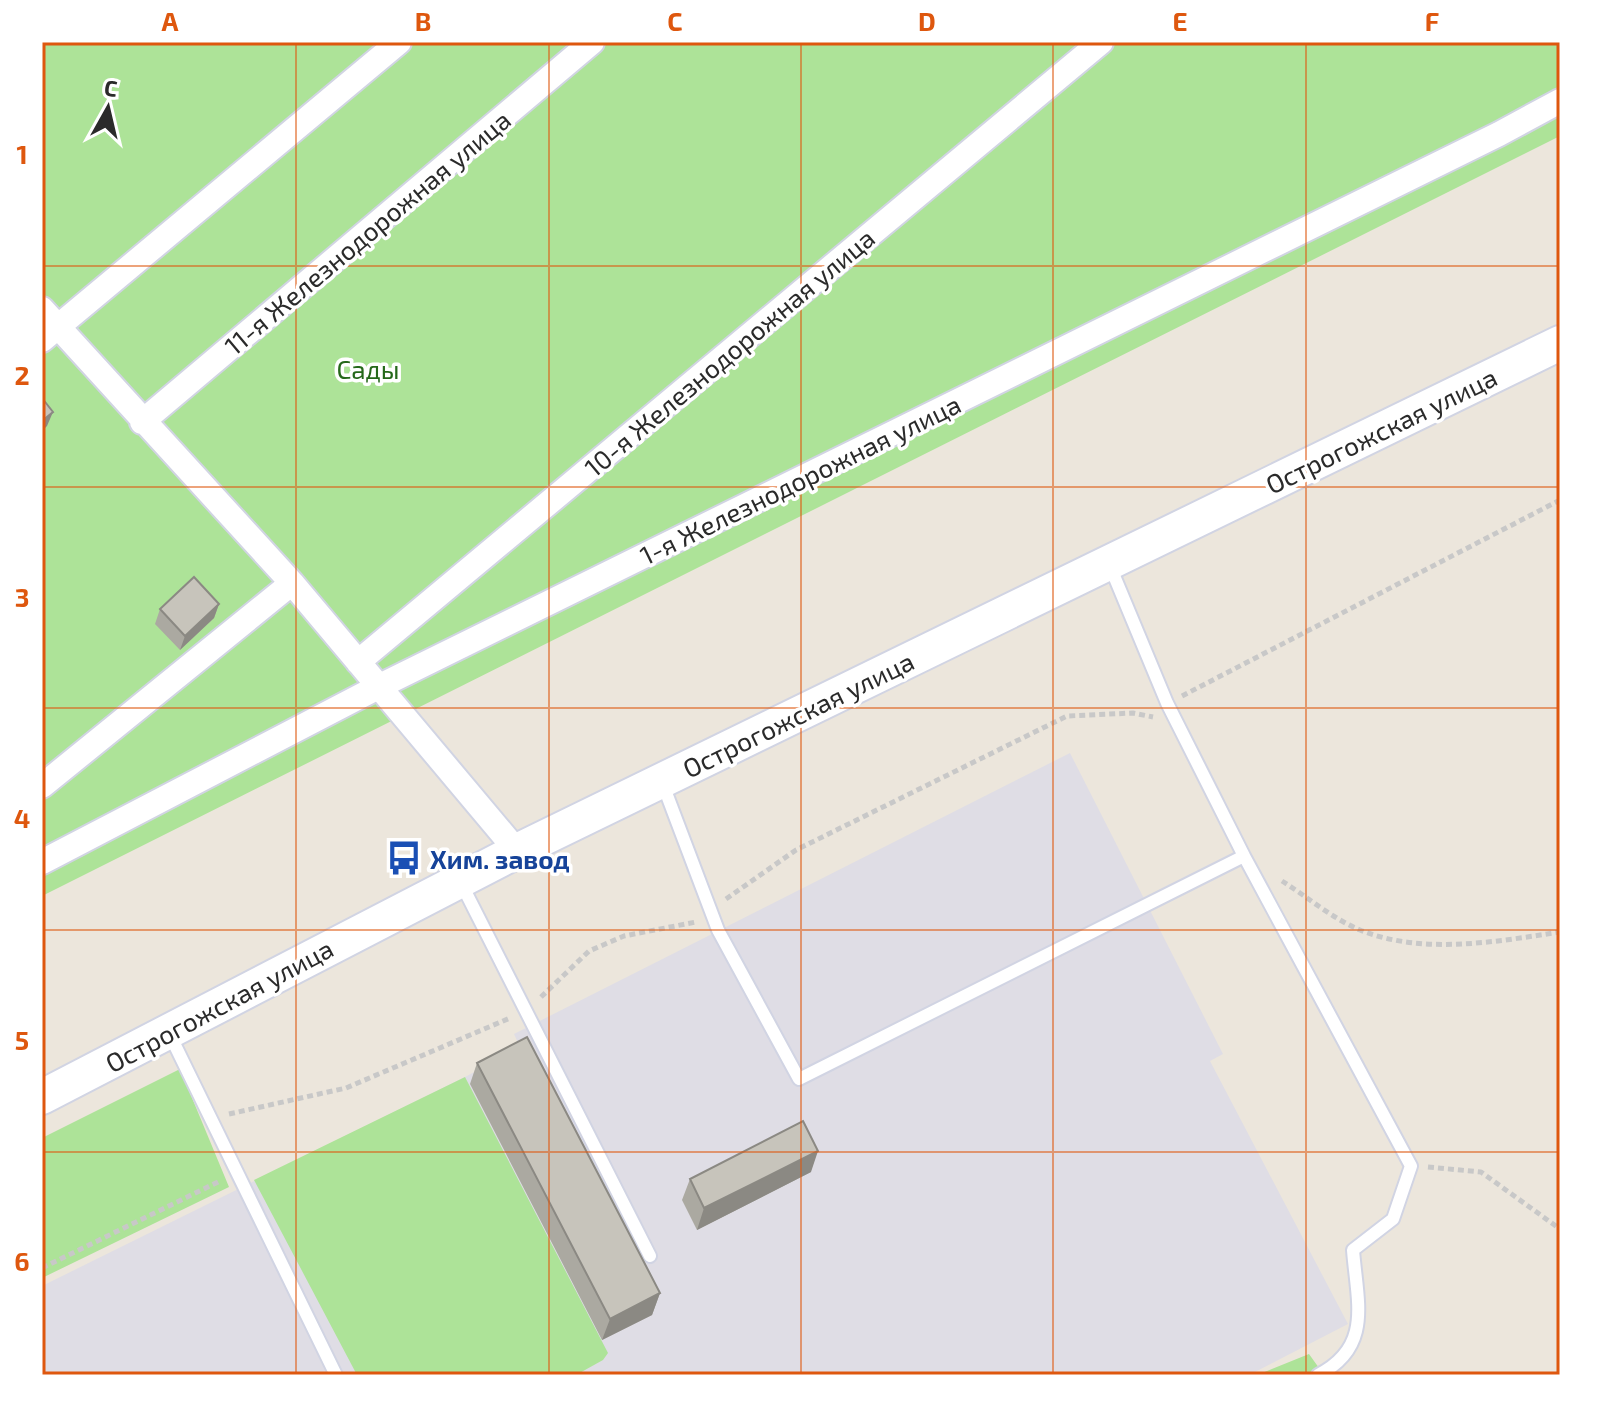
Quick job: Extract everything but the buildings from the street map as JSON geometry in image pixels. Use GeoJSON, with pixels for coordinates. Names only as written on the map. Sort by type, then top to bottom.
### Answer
{"type":"FeatureCollection","features":[{"type":"Feature","properties":{"kind":"street"},"geometry":{"type":"LineString","coordinates":[[399,42],[47,326],[142,422],[292,583],[517,851]]}},
{"type":"Feature","properties":{"kind":"street","name":"11-я Железнодорожная улица"},"geometry":{"type":"LineString","coordinates":[[142,422],[592,42]]}},
{"type":"Feature","properties":{"kind":"street","name":"10-я Железнодорожная улица"},"geometry":{"type":"LineString","coordinates":[[358,662],[1101,42]]}},
{"type":"Feature","properties":{"kind":"street"},"geometry":{"type":"LineString","coordinates":[[1499,134],[1560,82]]}},
{"type":"Feature","properties":{"kind":"street","name":"1-я Железнодорожная улица"},"geometry":{"type":"LineString","coordinates":[[42,862],[378,687],[1499,134],[1560,101]]}},
{"type":"Feature","properties":{"kind":"street","name":"Острогожская улица"},"geometry":{"type":"LineString","coordinates":[[42,1097],[517,851],[1560,343]]}},
{"type":"Feature","properties":{"kind":"street"},"geometry":{"type":"LineString","coordinates":[[42,786],[292,583]]}},
{"type":"Feature","properties":{"kind":"lane"},"geometry":{"type":"LineString","coordinates":[[1109,563],[1167,703],[1244,856],[1411,1166],[1393,1219],[1353,1250],[1359,1329],[1340,1364],[1318,1375]]}},
{"type":"Feature","properties":{"kind":"lane"},"geometry":{"type":"LineString","coordinates":[[661,780],[718,930],[799,1079],[1244,856]]}},
{"type":"Feature","properties":{"kind":"lane"},"geometry":{"type":"LineString","coordinates":[[459,880],[650,1256]]}},
{"type":"Feature","properties":{"kind":"lane"},"geometry":{"type":"LineString","coordinates":[[169,1033],[235,1174],[336,1375]]}},
{"type":"Feature","properties":{"kind":"path"},"geometry":{"type":"LineString","coordinates":[[1167,703],[1560,500]]}},
{"type":"Feature","properties":{"kind":"path"},"geometry":{"type":"LineString","coordinates":[[1244,856],[1358,929],[1408,944],[1462,943],[1560,932]]}},
{"type":"Feature","properties":{"kind":"path"},"geometry":{"type":"LineString","coordinates":[[1411,1166],[1481,1172],[1560,1229]]}},
{"type":"Feature","properties":{"kind":"path"},"geometry":{"type":"LineString","coordinates":[[42,1268],[235,1174]]}},
{"type":"Feature","properties":{"kind":"shaded area"},"geometry":{"type":"Polygon","coordinates":[[[1070,753],[1223,1054],[1210,1061],[1348,1324],[1249,1375],[42,1375],[42,1286],[465,1077],[520,1047],[514,1034],[1070,753]]]}},
{"type":"Feature","properties":{"kind":"green space","name":"Сады"},"geometry":{"type":"Polygon","coordinates":[[[42,42],[1560,42],[1560,136],[42,896],[42,42]]]}},
{"type":"Feature","properties":{"kind":"green space"},"geometry":{"type":"Polygon","coordinates":[[[180,1069],[229,1187],[42,1278],[42,1138],[180,1069]]]}},
{"type":"Feature","properties":{"kind":"green space"},"geometry":{"type":"Polygon","coordinates":[[[465,1077],[608,1353],[603,1360],[576,1375],[357,1375],[254,1180],[465,1077]]]}},
{"type":"Feature","properties":{"kind":"green space"},"geometry":{"type":"Polygon","coordinates":[[[1309,1354],[1324,1375],[1257,1375],[1309,1354]]]}},
{"type":"Feature","properties":{"kind":"place","name":"Хим. завод"},"geometry":{"type":"Point","coordinates":[404,858]}}]}
